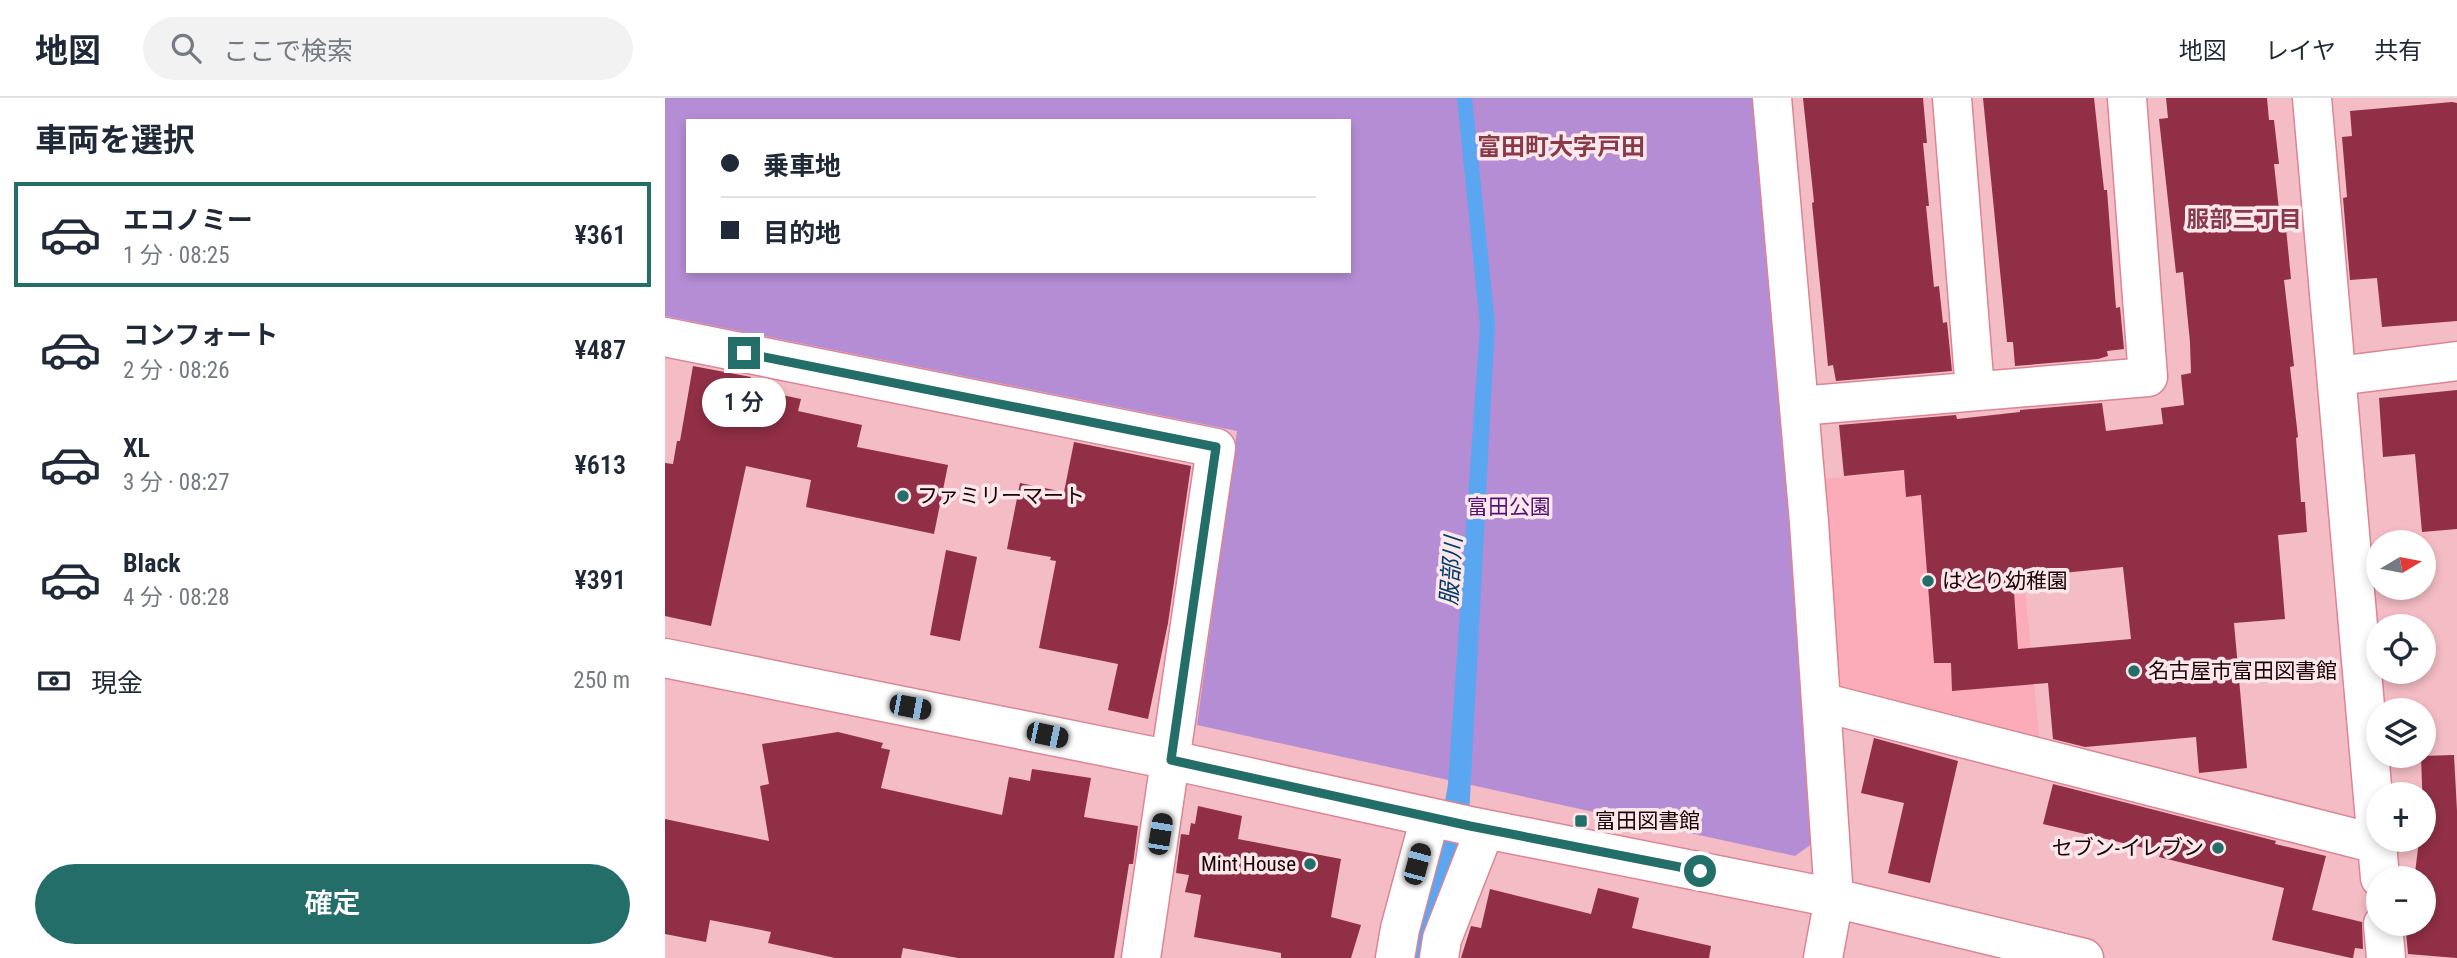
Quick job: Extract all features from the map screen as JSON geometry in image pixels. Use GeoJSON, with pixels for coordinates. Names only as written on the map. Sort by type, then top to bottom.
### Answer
{"type":"FeatureCollection","features":[{"type":"Feature","properties":{"kind":"street"},"geometry":{"type":"LineString","coordinates":[[1772,98],[1799,406],[1834,898],[1823,958]]}},
{"type":"Feature","properties":{"kind":"street"},"geometry":{"type":"LineString","coordinates":[[1952,98],[1975,391]]}},
{"type":"Feature","properties":{"kind":"street"},"geometry":{"type":"LineString","coordinates":[[1799,406],[2148,377],[2127,98]]}},
{"type":"Feature","properties":{"kind":"street"},"geometry":{"type":"LineString","coordinates":[[1821,702],[2378,861],[2312,98]]}},
{"type":"Feature","properties":{"kind":"street"},"geometry":{"type":"LineString","coordinates":[[665,337],[1216,447],[1141,958]]}},
{"type":"Feature","properties":{"kind":"street"},"geometry":{"type":"LineString","coordinates":[[2337,376],[2457,361]]}},
{"type":"Feature","properties":{"kind":"street"},"geometry":{"type":"LineString","coordinates":[[665,658],[1834,898],[2084,958]]}},
{"type":"Feature","properties":{"kind":"street"},"geometry":{"type":"LineString","coordinates":[[1395,958],[1430,817]]}},
{"type":"Feature","properties":{"kind":"street"},"geometry":{"type":"LineString","coordinates":[[1439,958],[1442,939],[1478,827]]}},
{"type":"Feature","properties":{"kind":"street"},"geometry":{"type":"LineString","coordinates":[[2384,936],[2385,958]]}},
{"type":"Feature","properties":{"kind":"shaded area","name":"はとり幼稚園"},"geometry":{"type":"Polygon","coordinates":[[[2013,461],[2040,746],[1850,700],[1840,684],[1822,479],[2013,461]]]}},
{"type":"Feature","properties":{"kind":"green space","name":"富田公園"},"geometry":{"type":"Polygon","coordinates":[[[665,98],[1754,98],[1790,522],[1813,843],[1795,856],[1197,725],[1237,431],[665,316],[665,98]]]}},
{"type":"Feature","properties":{"kind":"water"},"geometry":{"type":"Polygon","coordinates":[[[1457,98],[1472,98],[1495,324],[1467,854],[1428,958],[1410,958],[1436,857],[1448,784],[1480,326],[1457,98]]]}},
{"type":"Feature","properties":{"kind":"building"},"geometry":{"type":"Polygon","coordinates":[[[1803,98],[1923,98],[1927,143],[1923,143],[1929,206],[1926,206],[1934,287],[1939,286],[1943,323],[1947,322],[1952,371],[1836,381],[1833,365],[1828,366],[1803,98]]]}},
{"type":"Feature","properties":{"kind":"building"},"geometry":{"type":"Polygon","coordinates":[[[1983,98],[2094,98],[2104,190],[2107,190],[2116,308],[2120,307],[2124,349],[2107,351],[2108,356],[2098,359],[2015,366],[2013,342],[2007,342],[1983,98]]]}},
{"type":"Feature","properties":{"kind":"building"},"geometry":{"type":"Polygon","coordinates":[[[2166,98],[2267,98],[2269,120],[2274,120],[2279,164],[2274,164],[2281,228],[2286,228],[2291,279],[2284,280],[2294,366],[2290,367],[2298,437],[2301,502],[2305,502],[2307,532],[2278,535],[2285,619],[2234,623],[2247,768],[2199,773],[2196,737],[2085,747],[2053,739],[2048,683],[1952,691],[1951,663],[1934,663],[1921,495],[1906,497],[1904,470],[1844,476],[1839,425],[1956,415],[1957,419],[2102,403],[2106,431],[2163,424],[2161,408],[2184,405],[2181,375],[2191,373],[2190,342],[2183,272],[2176,273],[2159,119],[2168,118],[2166,98]],[[2123,567],[2013,578],[2018,649],[2131,639],[2123,567]]]}},
{"type":"Feature","properties":{"kind":"building"},"geometry":{"type":"Polygon","coordinates":[[[2457,103],[2457,321],[2382,327],[2377,278],[2350,280],[2343,198],[2347,197],[2342,137],[2352,136],[2350,111],[2457,103]]]}},
{"type":"Feature","properties":{"kind":"building"},"geometry":{"type":"Polygon","coordinates":[[[693,366],[751,377],[749,388],[801,399],[798,411],[862,425],[857,447],[948,465],[934,534],[806,507],[811,480],[746,466],[711,626],[665,616],[665,463],[673,464],[677,441],[680,441],[693,366]]]}},
{"type":"Feature","properties":{"kind":"building"},"geometry":{"type":"Polygon","coordinates":[[[2457,390],[2457,529],[2422,530],[2415,454],[2383,457],[2379,398],[2457,390]]]}},
{"type":"Feature","properties":{"kind":"building"},"geometry":{"type":"Polygon","coordinates":[[[1074,442],[1191,466],[1168,623],[1148,719],[1108,710],[1118,664],[1039,648],[1056,561],[1050,560],[1051,557],[1007,549],[1020,483],[1064,492],[1074,442]]]}},
{"type":"Feature","properties":{"kind":"building"},"geometry":{"type":"Polygon","coordinates":[[[946,550],[977,557],[960,641],[930,635],[946,550]]]}},
{"type":"Feature","properties":{"kind":"building"},"geometry":{"type":"Polygon","coordinates":[[[838,732],[883,743],[881,748],[890,750],[881,788],[1002,815],[1009,777],[1030,781],[1032,769],[1091,778],[1084,817],[1138,826],[1114,958],[958,958],[903,948],[901,958],[835,958],[768,943],[771,932],[710,920],[706,942],[665,934],[665,819],[769,841],[760,786],[769,784],[762,744],[838,732]]]}},
{"type":"Feature","properties":{"kind":"building"},"geometry":{"type":"Polygon","coordinates":[[[1874,738],[1958,761],[1930,883],[1888,873],[1904,803],[1861,793],[1874,738]]]}},
{"type":"Feature","properties":{"kind":"building"},"geometry":{"type":"Polygon","coordinates":[[[2454,755],[2457,811],[2457,958],[2408,954],[2406,936],[2436,936],[2436,866],[2416,866],[2418,852],[2436,852],[2436,782],[2422,782],[2421,768],[2436,768],[2436,756],[2454,755]]]}},
{"type":"Feature","properties":{"kind":"building"},"geometry":{"type":"Polygon","coordinates":[[[2053,784],[2326,856],[2312,910],[2362,922],[2363,949],[2355,948],[2351,958],[2272,940],[2284,888],[2159,857],[2161,852],[2043,824],[2053,784]]]}},
{"type":"Feature","properties":{"kind":"building"},"geometry":{"type":"Polygon","coordinates":[[[1198,806],[1242,816],[1238,839],[1341,859],[1331,917],[1361,925],[1351,958],[1281,958],[1281,953],[1194,937],[1201,895],[1185,892],[1189,875],[1176,873],[1181,834],[1189,835],[1191,823],[1195,824],[1198,806]]]}},
{"type":"Feature","properties":{"kind":"building"},"geometry":{"type":"Polygon","coordinates":[[[1598,888],[1639,898],[1632,928],[1711,946],[1709,958],[1461,958],[1471,926],[1481,928],[1490,889],[1591,914],[1598,888]]]}},
{"type":"Feature","properties":{"kind":"place","name":"ファミリーマート"},"geometry":{"type":"Point","coordinates":[903,496]}},
{"type":"Feature","properties":{"kind":"place","name":"はとり幼稚園"},"geometry":{"type":"Point","coordinates":[1928,581]}},
{"type":"Feature","properties":{"kind":"place","name":"名古屋市富田図書館"},"geometry":{"type":"Point","coordinates":[2134,671]}},
{"type":"Feature","properties":{"kind":"place","name":"富田図書館"},"geometry":{"type":"Point","coordinates":[1581,821]}},
{"type":"Feature","properties":{"kind":"place","name":"セブン-イレブン"},"geometry":{"type":"Point","coordinates":[2218,848]}},
{"type":"Feature","properties":{"kind":"place","name":"Mint House"},"geometry":{"type":"Point","coordinates":[1310,864]}},
{"type":"Feature","properties":{"kind":"district","name":"富田町大字戸田"},"geometry":{"type":"Point","coordinates":[1561,147]}},
{"type":"Feature","properties":{"kind":"district","name":"服部三丁目"},"geometry":{"type":"Point","coordinates":[2244,219]}},
{"type":"Feature","properties":{"kind":"route"},"geometry":{"type":"LineString","coordinates":[[744,353],[1216,447],[1171,760],[1470,826],[1700,871]]}},
{"type":"Feature","properties":{"kind":"water label","name":"服部川"},"geometry":{"type":"Point","coordinates":[1451,571]}}]}
